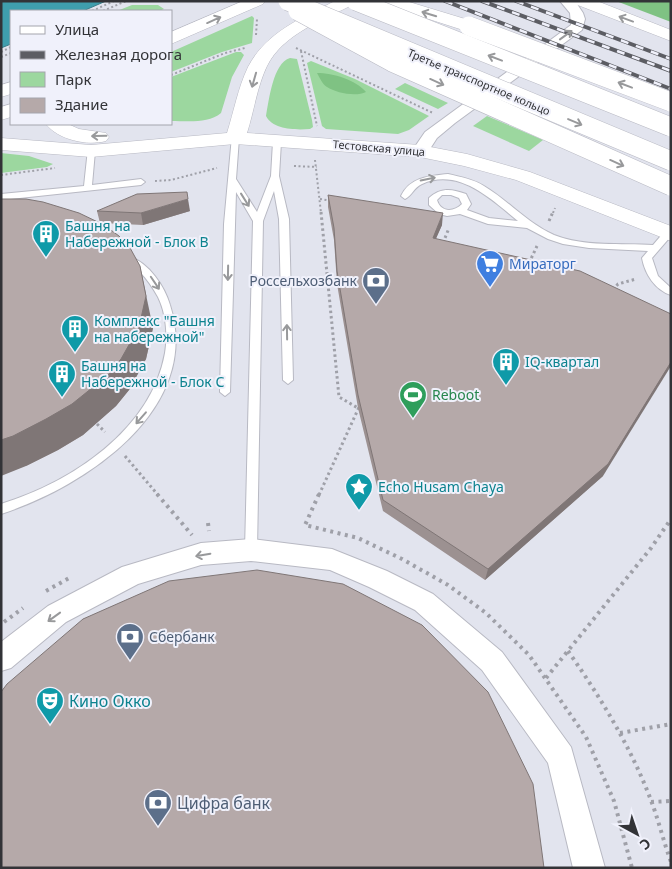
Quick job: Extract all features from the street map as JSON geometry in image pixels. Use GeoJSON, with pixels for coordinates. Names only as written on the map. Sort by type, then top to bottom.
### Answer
{"type":"FeatureCollection","features":[{"type":"Feature","properties":{"kind":"main road"},"geometry":{"type":"LineString","coordinates":[[172,22],[219,1]]}},
{"type":"Feature","properties":{"kind":"main road"},"geometry":{"type":"LineString","coordinates":[[172,39],[256,1]]}},
{"type":"Feature","properties":{"kind":"main road"},"geometry":{"type":"LineString","coordinates":[[279,1],[392,62],[671,186]]}},
{"type":"Feature","properties":{"kind":"main road","name":"Третье транспортное кольцо"},"geometry":{"type":"LineString","coordinates":[[288,1],[671,161]]}},
{"type":"Feature","properties":{"kind":"main road"},"geometry":{"type":"LineString","coordinates":[[57,125],[66,131],[85,136],[175,132],[235,138],[257,68],[267,52],[293,30],[348,1]]}},
{"type":"Feature","properties":{"kind":"main road","name":"Третье транспортное кольцо"},"geometry":{"type":"LineString","coordinates":[[356,1],[671,127]]}},
{"type":"Feature","properties":{"kind":"main road"},"geometry":{"type":"LineString","coordinates":[[388,1],[469,26],[671,102]]}},
{"type":"Feature","properties":{"kind":"main road"},"geometry":{"type":"LineString","coordinates":[[581,1],[671,36]]}},
{"type":"Feature","properties":{"kind":"main road"},"geometry":{"type":"LineString","coordinates":[[16,125],[19,130],[42,143],[83,150]]}},
{"type":"Feature","properties":{"kind":"main road","name":"Тестовская улица"},"geometry":{"type":"LineString","coordinates":[[83,150],[235,138],[420,150],[463,169],[552,186],[664,238]]}},
{"type":"Feature","properties":{"kind":"main road"},"geometry":{"type":"LineString","coordinates":[[1,144],[83,150]]}},
{"type":"Feature","properties":{"kind":"street"},"geometry":{"type":"LineString","coordinates":[[420,150],[431,135],[449,120],[577,27],[579,21],[578,14],[567,1]]}},
{"type":"Feature","properties":{"kind":"street"},"geometry":{"type":"LineString","coordinates":[[1,659],[57,614],[131,575],[201,554],[251,550],[332,560],[378,579],[424,602],[492,661],[561,756],[589,868]]}},
{"type":"Feature","properties":{"kind":"lane"},"geometry":{"type":"LineString","coordinates":[[226,392],[229,224],[235,138]]}},
{"type":"Feature","properties":{"kind":"lane"},"geometry":{"type":"LineString","coordinates":[[276,142],[276,176],[284,218],[288,380]]}},
{"type":"Feature","properties":{"kind":"lane"},"geometry":{"type":"LineString","coordinates":[[83,150],[88,186]]}},
{"type":"Feature","properties":{"kind":"lane"},"geometry":{"type":"LineString","coordinates":[[405,196],[412,186],[425,179],[463,169],[481,187],[495,196],[528,225],[553,238],[594,246],[664,238]]}},
{"type":"Feature","properties":{"kind":"lane"},"geometry":{"type":"LineString","coordinates":[[251,550],[258,221],[276,176]]}},
{"type":"Feature","properties":{"kind":"lane"},"geometry":{"type":"LineString","coordinates":[[232,179],[258,221]]}},
{"type":"Feature","properties":{"kind":"lane"},"geometry":{"type":"LineString","coordinates":[[1,197],[88,186],[141,182]]}},
{"type":"Feature","properties":{"kind":"lane"},"geometry":{"type":"LineString","coordinates":[[14,195],[18,204]]}},
{"type":"Feature","properties":{"kind":"lane"},"geometry":{"type":"LineString","coordinates":[[461,211],[488,221],[528,225]]}},
{"type":"Feature","properties":{"kind":"lane"},"geometry":{"type":"LineString","coordinates":[[664,238],[647,258],[648,268],[665,290],[671,292]]}},
{"type":"Feature","properties":{"kind":"lane"},"geometry":{"type":"LineString","coordinates":[[1,509],[66,481],[116,445],[146,411],[165,376],[173,342],[169,310],[150,275],[122,253]]}},
{"type":"Feature","properties":{"kind":"lane"},"geometry":{"type":"LineString","coordinates":[[653,276],[671,282]]}},
{"type":"Feature","properties":{"kind":"path"},"geometry":{"type":"LineString","coordinates":[[94,10],[114,1]]}},
{"type":"Feature","properties":{"kind":"path"},"geometry":{"type":"LineString","coordinates":[[107,10],[126,1]]}},
{"type":"Feature","properties":{"kind":"path"},"geometry":{"type":"LineString","coordinates":[[256,42],[257,18]]}},
{"type":"Feature","properties":{"kind":"path"},"geometry":{"type":"LineString","coordinates":[[291,46],[437,114]]}},
{"type":"Feature","properties":{"kind":"path"},"geometry":{"type":"LineString","coordinates":[[172,75],[218,56],[248,48]]}},
{"type":"Feature","properties":{"kind":"path"},"geometry":{"type":"LineString","coordinates":[[300,50],[318,132]]}},
{"type":"Feature","properties":{"kind":"path"},"geometry":{"type":"LineString","coordinates":[[313,156],[318,167],[339,397],[358,408]]}},
{"type":"Feature","properties":{"kind":"path"},"geometry":{"type":"LineString","coordinates":[[294,166],[318,167]]}},
{"type":"Feature","properties":{"kind":"path"},"geometry":{"type":"LineString","coordinates":[[1,176],[56,168]]}},
{"type":"Feature","properties":{"kind":"path"},"geometry":{"type":"LineString","coordinates":[[141,182],[170,180],[218,168]]}},
{"type":"Feature","properties":{"kind":"path"},"geometry":{"type":"LineString","coordinates":[[320,199],[338,201]]}},
{"type":"Feature","properties":{"kind":"path"},"geometry":{"type":"LineString","coordinates":[[448,246],[443,245],[452,223]]}},
{"type":"Feature","properties":{"kind":"path"},"geometry":{"type":"LineString","coordinates":[[537,266],[529,264],[540,238]]}},
{"type":"Feature","properties":{"kind":"path"},"geometry":{"type":"LineString","coordinates":[[612,292],[618,284],[639,278]]}},
{"type":"Feature","properties":{"kind":"path"},"geometry":{"type":"LineString","coordinates":[[308,526],[358,408],[363,402]]}},
{"type":"Feature","properties":{"kind":"path"},"geometry":{"type":"LineString","coordinates":[[97,424],[193,535]]}},
{"type":"Feature","properties":{"kind":"path"},"geometry":{"type":"LineString","coordinates":[[546,678],[651,548],[671,519]]}},
{"type":"Feature","properties":{"kind":"path"},"geometry":{"type":"LineString","coordinates":[[568,651],[595,688],[620,734],[652,802],[671,862]]}},
{"type":"Feature","properties":{"kind":"path"},"geometry":{"type":"LineString","coordinates":[[620,734],[671,724]]}},
{"type":"Feature","properties":{"kind":"path"},"geometry":{"type":"LineString","coordinates":[[652,802],[671,801]]}},
{"type":"Feature","properties":{"kind":"green space"},"geometry":{"type":"Polygon","coordinates":[[[616,1],[671,1],[671,22],[616,1]]]}},
{"type":"Feature","properties":{"kind":"green space"},"geometry":{"type":"Polygon","coordinates":[[[132,5],[158,5],[164,9],[162,10],[120,10],[132,5]]]}},
{"type":"Feature","properties":{"kind":"green space"},"geometry":{"type":"Polygon","coordinates":[[[252,16],[254,18],[252,43],[222,52],[172,72],[172,52],[252,16]]]}},
{"type":"Feature","properties":{"kind":"green space"},"geometry":{"type":"Polygon","coordinates":[[[236,52],[241,52],[244,55],[232,77],[221,113],[210,119],[172,121],[172,77],[236,52]]]}},
{"type":"Feature","properties":{"kind":"green space"},"geometry":{"type":"Polygon","coordinates":[[[290,58],[297,59],[312,120],[313,127],[310,129],[279,127],[269,121],[266,116],[270,92],[276,74],[284,61],[290,58]]]}},
{"type":"Feature","properties":{"kind":"green space"},"geometry":{"type":"Polygon","coordinates":[[[311,61],[355,79],[429,116],[409,130],[398,134],[326,129],[322,126],[307,63],[311,61]]]}},
{"type":"Feature","properties":{"kind":"green space"},"geometry":{"type":"Polygon","coordinates":[[[317,73],[344,78],[366,92],[346,94],[335,91],[325,86],[317,73]]]}},
{"type":"Feature","properties":{"kind":"green space"},"geometry":{"type":"Polygon","coordinates":[[[405,83],[448,103],[438,109],[395,89],[405,83]]]}},
{"type":"Feature","properties":{"kind":"green space"},"geometry":{"type":"Polygon","coordinates":[[[487,116],[543,140],[529,151],[473,126],[487,116]]]}},
{"type":"Feature","properties":{"kind":"green space"},"geometry":{"type":"Polygon","coordinates":[[[1,153],[29,156],[53,164],[47,167],[1,173],[1,153]]]}},
{"type":"Feature","properties":{"kind":"water"},"geometry":{"type":"Polygon","coordinates":[[[1,1],[106,1],[85,10],[10,10],[10,44],[1,48],[1,1]]]}},
{"type":"Feature","properties":{"kind":"building"},"geometry":{"type":"Polygon","coordinates":[[[187,192],[188,199],[141,213],[97,211],[137,194],[187,192]]]}},
{"type":"Feature","properties":{"kind":"building","name":"IQ-квартал"},"geometry":{"type":"Polygon","coordinates":[[[328,195],[443,213],[433,238],[580,271],[671,314],[671,362],[608,464],[488,569],[383,500],[358,395],[337,271],[334,228],[328,195]]]}},
{"type":"Feature","properties":{"kind":"building","name":"Комплекс \"Башня на набережной\""},"geometry":{"type":"Polygon","coordinates":[[[1,199],[26,199],[43,202],[79,213],[104,225],[129,246],[140,266],[146,296],[139,327],[121,359],[108,375],[72,404],[13,436],[1,440],[1,199]]]}},
{"type":"Feature","properties":{"kind":"building"},"geometry":{"type":"Polygon","coordinates":[[[257,570],[343,584],[422,625],[488,692],[533,784],[544,868],[1,868],[1,692],[7,684],[83,619],[169,581],[257,570]]]}},
{"type":"Feature","properties":{"kind":"railway"},"geometry":{"type":"LineString","coordinates":[[445,1],[671,89]]}},
{"type":"Feature","properties":{"kind":"railway"},"geometry":{"type":"LineString","coordinates":[[482,1],[671,71]]}},
{"type":"Feature","properties":{"kind":"railway"},"geometry":{"type":"LineString","coordinates":[[516,1],[671,59]]}},
{"type":"Feature","properties":{"kind":"place","name":"Башня на Набережной - Блок В"},"geometry":{"type":"Point","coordinates":[46,258]}},
{"type":"Feature","properties":{"kind":"place","name":"Мираторг"},"geometry":{"type":"Point","coordinates":[490,288]}},
{"type":"Feature","properties":{"kind":"place","name":"Россельхозбанк"},"geometry":{"type":"Point","coordinates":[376,305]}},
{"type":"Feature","properties":{"kind":"place","name":"Комплекс \"Башня на набережной\""},"geometry":{"type":"Point","coordinates":[75,353]}},
{"type":"Feature","properties":{"kind":"place","name":"IQ-квартал"},"geometry":{"type":"Point","coordinates":[506,386]}},
{"type":"Feature","properties":{"kind":"place","name":"Башня на Набережной - Блок С"},"geometry":{"type":"Point","coordinates":[62,398]}},
{"type":"Feature","properties":{"kind":"place","name":"Reboot"},"geometry":{"type":"Point","coordinates":[413,419]}},
{"type":"Feature","properties":{"kind":"place","name":"Echo Husam Chaya"},"geometry":{"type":"Point","coordinates":[359,511]}},
{"type":"Feature","properties":{"kind":"place","name":"Сбербанк"},"geometry":{"type":"Point","coordinates":[130,661]}},
{"type":"Feature","properties":{"kind":"place","name":"Кино Окко"},"geometry":{"type":"Point","coordinates":[50,725]}},
{"type":"Feature","properties":{"kind":"place","name":"Цифра банк"},"geometry":{"type":"Point","coordinates":[158,827]}}]}
